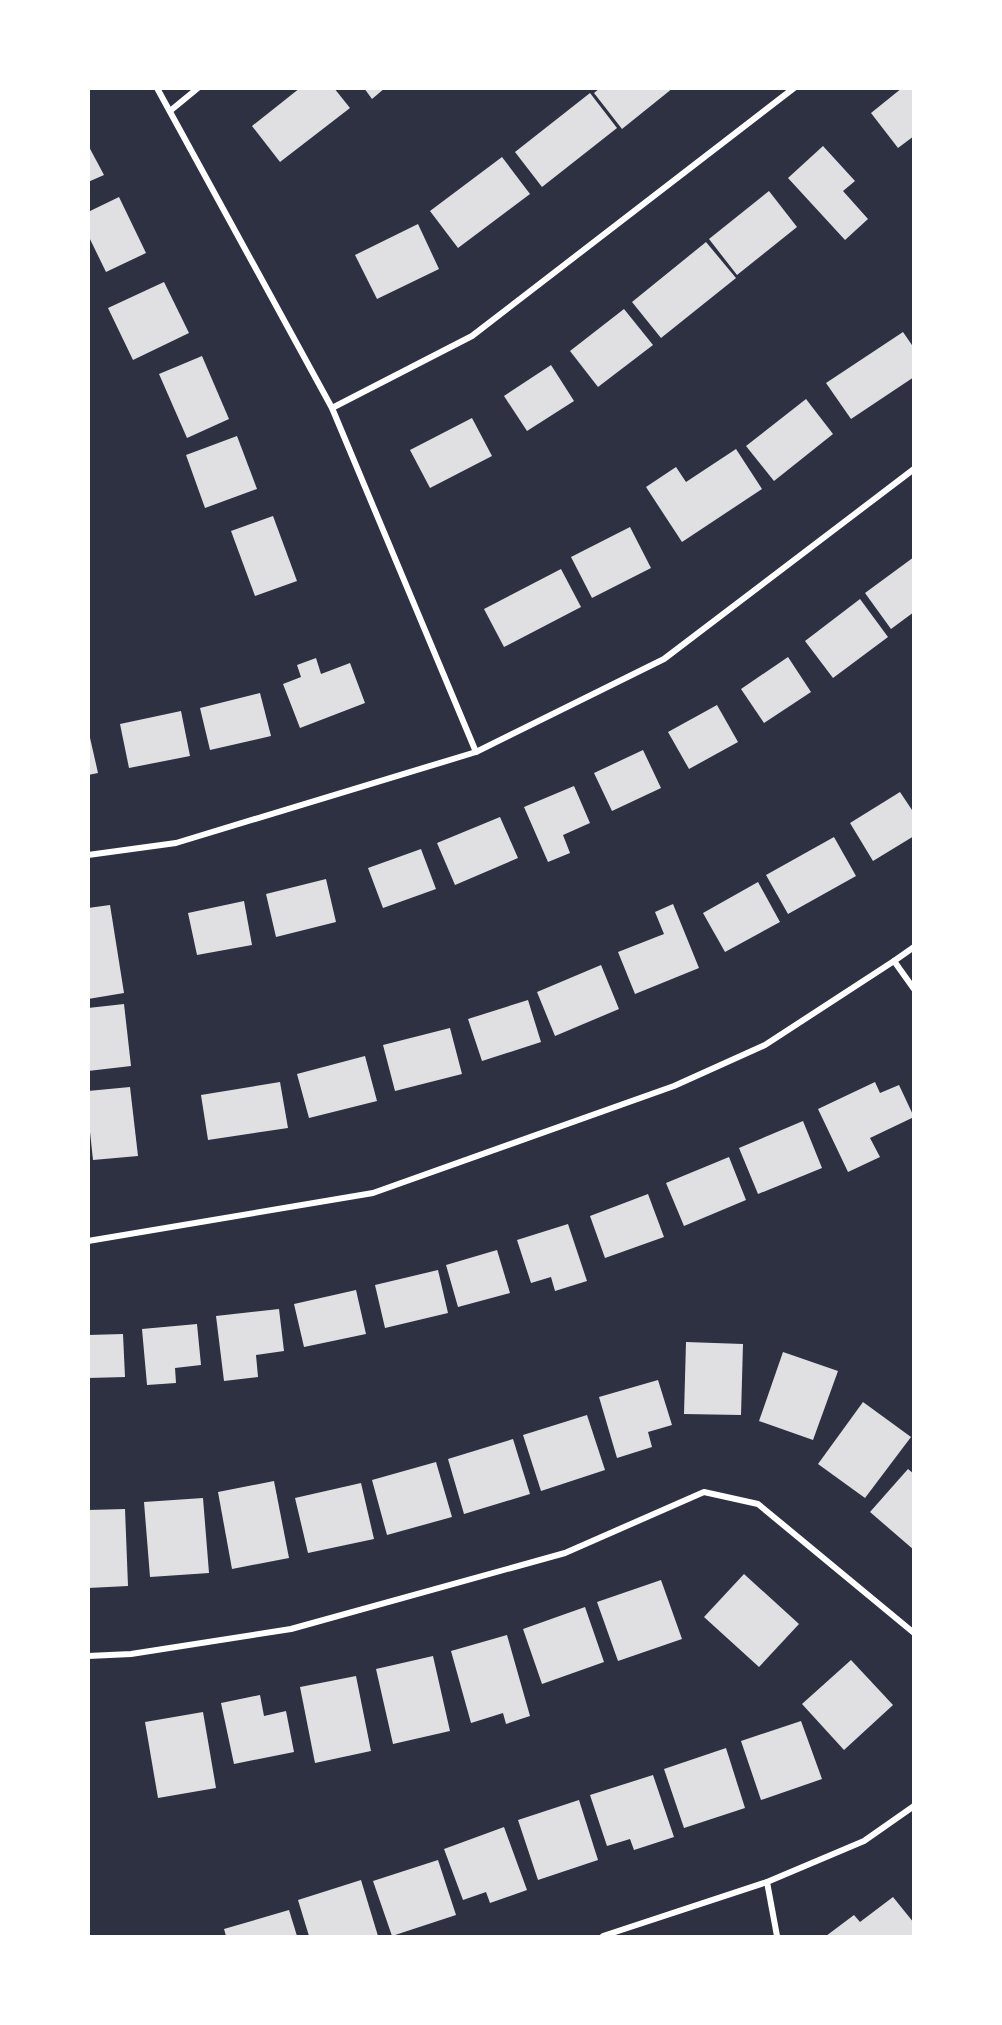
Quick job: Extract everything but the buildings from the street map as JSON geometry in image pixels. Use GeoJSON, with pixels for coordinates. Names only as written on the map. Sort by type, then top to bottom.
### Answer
{"type":"FeatureCollection","features":[{"type":"Feature","properties":{"kind":"street"},"geometry":{"type":"LineString","coordinates":[[157,88],[332,408],[476,752]]}},
{"type":"Feature","properties":{"kind":"street"},"geometry":{"type":"LineString","coordinates":[[170,111],[198,88]]}},
{"type":"Feature","properties":{"kind":"street"},"geometry":{"type":"LineString","coordinates":[[332,408],[472,336],[794,88]]}},
{"type":"Feature","properties":{"kind":"street"},"geometry":{"type":"LineString","coordinates":[[88,855],[176,843],[476,752],[664,659],[914,469]]}},
{"type":"Feature","properties":{"kind":"street"},"geometry":{"type":"LineString","coordinates":[[88,1241],[373,1193],[674,1086],[765,1045],[914,947]]}},
{"type":"Feature","properties":{"kind":"street"},"geometry":{"type":"LineString","coordinates":[[894,961],[914,989]]}},
{"type":"Feature","properties":{"kind":"street"},"geometry":{"type":"LineString","coordinates":[[88,1656],[131,1654],[291,1629],[565,1553],[704,1492],[758,1504],[914,1633]]}},
{"type":"Feature","properties":{"kind":"street"},"geometry":{"type":"LineString","coordinates":[[603,1936],[767,1882],[864,1842],[914,1806]]}},
{"type":"Feature","properties":{"kind":"street"},"geometry":{"type":"LineString","coordinates":[[767,1882],[777,1936]]}}]}
